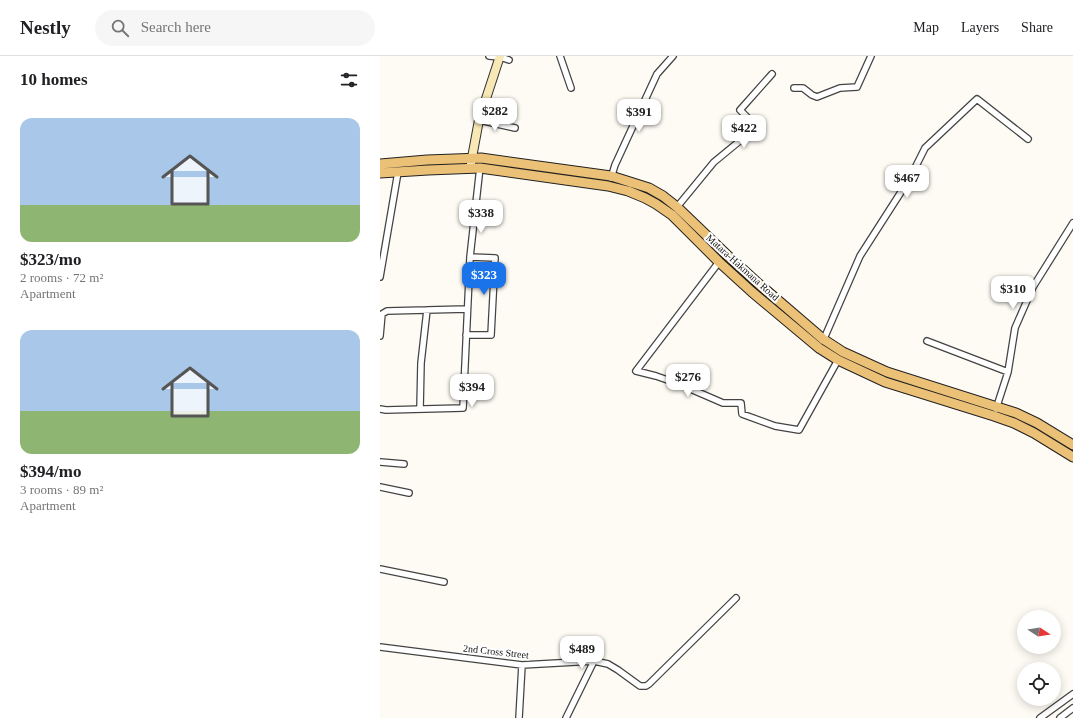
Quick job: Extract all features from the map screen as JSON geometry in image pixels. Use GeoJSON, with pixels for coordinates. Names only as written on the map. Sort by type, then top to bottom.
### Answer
{"type":"FeatureCollection","features":[{"type":"Feature","properties":{"kind":"main road"},"geometry":{"type":"LineString","coordinates":[[470,168],[479,120],[500,57]]}},
{"type":"Feature","properties":{"kind":"main road","name":"Matara-Hakmana Road"},"geometry":{"type":"LineString","coordinates":[[380,164],[427,160],[482,158],[611,176],[649,188],[663,196],[677,207],[726,254],[824,339],[844,352],[887,372],[996,411],[1073,457]]}},
{"type":"Feature","properties":{"kind":"main road","name":"Matara-Hakmana Road"},"geometry":{"type":"LineString","coordinates":[[380,173],[480,168],[608,186],[628,191],[645,198],[672,215],[719,262],[819,348],[838,360],[885,382],[996,411],[1016,413],[1037,423],[1073,445]]}},
{"type":"Feature","properties":{"kind":"street"},"geometry":{"type":"LineString","coordinates":[[489,56],[509,60]]}},
{"type":"Feature","properties":{"kind":"street"},"geometry":{"type":"LineString","coordinates":[[560,56],[571,88]]}},
{"type":"Feature","properties":{"kind":"street"},"geometry":{"type":"LineString","coordinates":[[608,186],[615,165],[657,74],[673,56]]}},
{"type":"Feature","properties":{"kind":"street"},"geometry":{"type":"LineString","coordinates":[[794,88],[803,88],[817,97],[840,88],[857,87],[871,56]]}},
{"type":"Feature","properties":{"kind":"street"},"geometry":{"type":"LineString","coordinates":[[677,207],[714,162],[742,139],[751,127],[749,119],[740,110],[772,74]]}},
{"type":"Feature","properties":{"kind":"street"},"geometry":{"type":"LineString","coordinates":[[819,348],[860,256],[910,178],[925,148],[977,98],[1028,140]]}},
{"type":"Feature","properties":{"kind":"street"},"geometry":{"type":"LineString","coordinates":[[503,125],[507,108]]}},
{"type":"Feature","properties":{"kind":"street"},"geometry":{"type":"LineString","coordinates":[[479,120],[515,128]]}},
{"type":"Feature","properties":{"kind":"street"},"geometry":{"type":"LineString","coordinates":[[380,409],[463,408],[470,257],[482,158]]}},
{"type":"Feature","properties":{"kind":"street"},"geometry":{"type":"LineString","coordinates":[[380,277],[398,172]]}},
{"type":"Feature","properties":{"kind":"street"},"geometry":{"type":"LineString","coordinates":[[996,411],[1008,372],[1015,328],[1033,287],[1073,223]]}},
{"type":"Feature","properties":{"kind":"street"},"geometry":{"type":"LineString","coordinates":[[466,336],[491,335],[495,258],[470,257]]}},
{"type":"Feature","properties":{"kind":"street"},"geometry":{"type":"LineString","coordinates":[[719,262],[636,371],[679,384],[723,403],[741,403],[742,414],[775,426],[799,430],[838,360]]}},
{"type":"Feature","properties":{"kind":"street"},"geometry":{"type":"LineString","coordinates":[[380,336],[382,314],[387,311],[467,309]]}},
{"type":"Feature","properties":{"kind":"street"},"geometry":{"type":"LineString","coordinates":[[420,409],[421,363],[427,310]]}},
{"type":"Feature","properties":{"kind":"street"},"geometry":{"type":"LineString","coordinates":[[927,341],[1008,372]]}},
{"type":"Feature","properties":{"kind":"street"},"geometry":{"type":"LineString","coordinates":[[380,462],[404,464]]}},
{"type":"Feature","properties":{"kind":"street"},"geometry":{"type":"LineString","coordinates":[[380,488],[409,493]]}},
{"type":"Feature","properties":{"kind":"street"},"geometry":{"type":"LineString","coordinates":[[380,569],[444,582]]}},
{"type":"Feature","properties":{"kind":"street","name":"2nd Cross Street"},"geometry":{"type":"LineString","coordinates":[[380,647],[522,665],[594,661],[608,664],[640,686],[646,686],[736,598]]}},
{"type":"Feature","properties":{"kind":"street"},"geometry":{"type":"LineString","coordinates":[[566,718],[594,661]]}},
{"type":"Feature","properties":{"kind":"street"},"geometry":{"type":"LineString","coordinates":[[518,718],[522,665]]}},
{"type":"Feature","properties":{"kind":"street"},"geometry":{"type":"LineString","coordinates":[[1040,718],[1073,694]]}},
{"type":"Feature","properties":{"kind":"street"},"geometry":{"type":"LineString","coordinates":[[1060,718],[1073,708]]}}]}
